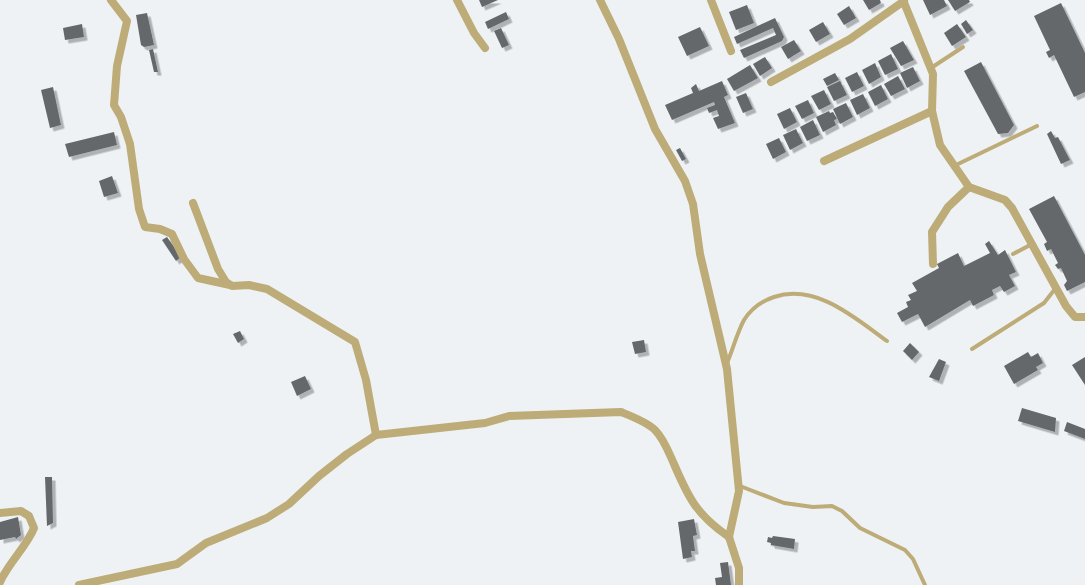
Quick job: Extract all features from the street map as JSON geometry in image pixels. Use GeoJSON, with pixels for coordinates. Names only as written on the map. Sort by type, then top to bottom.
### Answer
{"type":"FeatureCollection","features":[{"type":"Feature","properties":{"kind":"street"},"geometry":{"type":"LineString","coordinates":[[111,0],[127,21],[117,66],[114,105],[121,117],[130,144],[139,209],[145,227],[160,229],[172,234],[184,259],[198,278],[230,285],[267,289],[355,342],[366,380],[376,435]]}},
{"type":"Feature","properties":{"kind":"street"},"geometry":{"type":"LineString","coordinates":[[457,0],[474,33],[485,48]]}},
{"type":"Feature","properties":{"kind":"street"},"geometry":{"type":"LineString","coordinates":[[600,0],[619,39],[655,129],[685,181],[693,204],[700,254],[726,365],[739,491],[729,537],[738,568],[739,585]]}},
{"type":"Feature","properties":{"kind":"street"},"geometry":{"type":"LineString","coordinates":[[712,0],[731,51]]}},
{"type":"Feature","properties":{"kind":"street"},"geometry":{"type":"LineString","coordinates":[[771,82],[850,39],[904,1],[934,74],[932,111],[940,145],[956,165],[969,187],[1005,200],[1018,216],[1055,289],[1075,317],[1085,317]]}},
{"type":"Feature","properties":{"kind":"street"},"geometry":{"type":"LineString","coordinates":[[824,161],[932,111]]}},
{"type":"Feature","properties":{"kind":"street"},"geometry":{"type":"LineString","coordinates":[[933,264],[932,232],[948,207],[969,187]]}},
{"type":"Feature","properties":{"kind":"street"},"geometry":{"type":"LineString","coordinates":[[193,203],[218,269],[230,285]]}},
{"type":"Feature","properties":{"kind":"street"},"geometry":{"type":"LineString","coordinates":[[79,585],[176,564],[206,543],[267,518],[290,504],[319,476],[346,454],[376,435],[485,423],[509,416],[621,412],[655,430],[666,446],[690,499],[708,523],[729,537]]}},
{"type":"Feature","properties":{"kind":"street"},"geometry":{"type":"LineString","coordinates":[[0,513],[21,511],[29,516],[34,528],[30,538],[16,553],[0,582]]}},
{"type":"Feature","properties":{"kind":"lane"},"geometry":{"type":"LineString","coordinates":[[931,68],[963,47]]}},
{"type":"Feature","properties":{"kind":"lane"},"geometry":{"type":"LineString","coordinates":[[956,165],[1037,126]]}},
{"type":"Feature","properties":{"kind":"lane"},"geometry":{"type":"LineString","coordinates":[[1014,254],[1032,244]]}},
{"type":"Feature","properties":{"kind":"lane"},"geometry":{"type":"LineString","coordinates":[[972,350],[1044,303],[1055,289]]}},
{"type":"Feature","properties":{"kind":"lane"},"geometry":{"type":"LineString","coordinates":[[726,365],[748,315],[760,303],[783,294],[799,293],[833,304],[887,341]]}},
{"type":"Feature","properties":{"kind":"lane"},"geometry":{"type":"LineString","coordinates":[[738,483],[744,489],[784,503],[813,507],[832,506],[860,528],[905,550],[913,558],[925,585]]}},
{"type":"Feature","properties":{"kind":"building"},"geometry":{"type":"Polygon","coordinates":[[[479,0],[498,0],[482,7],[479,0]]]}},
{"type":"Feature","properties":{"kind":"building"},"geometry":{"type":"Polygon","coordinates":[[[863,0],[880,0],[881,3],[869,10],[863,0]]]}},
{"type":"Feature","properties":{"kind":"building"},"geometry":{"type":"Polygon","coordinates":[[[923,0],[944,0],[947,6],[930,15],[923,0]]]}},
{"type":"Feature","properties":{"kind":"building"},"geometry":{"type":"Polygon","coordinates":[[[948,0],[969,0],[970,2],[955,11],[948,0]]]}},
{"type":"Feature","properties":{"kind":"building"},"geometry":{"type":"Polygon","coordinates":[[[1061,3],[1085,53],[1085,92],[1074,97],[1054,55],[1049,58],[1046,52],[1050,50],[1034,16],[1061,3]]]}},
{"type":"Feature","properties":{"kind":"building"},"geometry":{"type":"Polygon","coordinates":[[[747,5],[754,23],[736,30],[729,12],[747,5]]]}},
{"type":"Feature","properties":{"kind":"building"},"geometry":{"type":"Polygon","coordinates":[[[849,6],[856,18],[844,25],[837,14],[849,6]]]}},
{"type":"Feature","properties":{"kind":"building"},"geometry":{"type":"Polygon","coordinates":[[[506,12],[509,19],[488,29],[485,22],[506,12]]]}},
{"type":"Feature","properties":{"kind":"building"},"geometry":{"type":"Polygon","coordinates":[[[147,13],[154,45],[144,47],[141,45],[136,15],[147,13]]]}},
{"type":"Feature","properties":{"kind":"building"},"geometry":{"type":"Polygon","coordinates":[[[775,18],[784,37],[782,41],[744,58],[740,50],[776,35],[773,28],[737,44],[734,37],[775,18]]]}},
{"type":"Feature","properties":{"kind":"building"},"geometry":{"type":"Polygon","coordinates":[[[966,20],[973,30],[967,34],[961,24],[966,20]]]}},
{"type":"Feature","properties":{"kind":"building"},"geometry":{"type":"Polygon","coordinates":[[[823,22],[830,34],[816,42],[809,30],[823,22]]]}},
{"type":"Feature","properties":{"kind":"building"},"geometry":{"type":"Polygon","coordinates":[[[82,24],[84,37],[65,40],[63,28],[82,24]]]}},
{"type":"Feature","properties":{"kind":"building"},"geometry":{"type":"Polygon","coordinates":[[[957,24],[966,37],[952,46],[944,33],[957,24]]]}},
{"type":"Feature","properties":{"kind":"building"},"geometry":{"type":"Polygon","coordinates":[[[700,27],[709,46],[687,56],[678,37],[700,27]]]}},
{"type":"Feature","properties":{"kind":"building"},"geometry":{"type":"Polygon","coordinates":[[[501,28],[509,45],[502,48],[494,31],[501,28]]]}},
{"type":"Feature","properties":{"kind":"building"},"geometry":{"type":"Polygon","coordinates":[[[794,40],[801,51],[788,59],[781,47],[794,40]]]}},
{"type":"Feature","properties":{"kind":"building"},"geometry":{"type":"Polygon","coordinates":[[[903,41],[914,60],[901,66],[890,48],[903,41]]]}},
{"type":"Feature","properties":{"kind":"building"},"geometry":{"type":"Polygon","coordinates":[[[153,49],[158,72],[154,72],[149,50],[153,49]]]}},
{"type":"Feature","properties":{"kind":"building"},"geometry":{"type":"Polygon","coordinates":[[[891,54],[898,69],[885,75],[878,61],[891,54]]]}},
{"type":"Feature","properties":{"kind":"building"},"geometry":{"type":"Polygon","coordinates":[[[765,57],[772,68],[760,76],[753,64],[765,57]]]}},
{"type":"Feature","properties":{"kind":"building"},"geometry":{"type":"Polygon","coordinates":[[[981,62],[1014,125],[1008,133],[998,134],[964,71],[981,62]]]}},
{"type":"Feature","properties":{"kind":"building"},"geometry":{"type":"Polygon","coordinates":[[[875,63],[881,77],[869,84],[862,70],[875,63]]]}},
{"type":"Feature","properties":{"kind":"building"},"geometry":{"type":"Polygon","coordinates":[[[750,65],[758,78],[734,91],[727,79],[750,65]]]}},
{"type":"Feature","properties":{"kind":"building"},"geometry":{"type":"Polygon","coordinates":[[[913,67],[920,81],[907,88],[900,73],[913,67]]]}},
{"type":"Feature","properties":{"kind":"building"},"geometry":{"type":"Polygon","coordinates":[[[857,72],[864,86],[852,92],[845,78],[857,72]]]}},
{"type":"Feature","properties":{"kind":"building"},"geometry":{"type":"Polygon","coordinates":[[[835,73],[839,80],[827,86],[823,79],[835,73]]]}},
{"type":"Feature","properties":{"kind":"building"},"geometry":{"type":"Polygon","coordinates":[[[898,76],[905,89],[891,96],[884,84],[898,76]]]}},
{"type":"Feature","properties":{"kind":"building"},"geometry":{"type":"Polygon","coordinates":[[[722,81],[728,95],[724,97],[735,123],[718,129],[713,118],[719,116],[717,110],[709,113],[707,108],[715,105],[714,102],[672,120],[665,105],[693,93],[691,88],[696,84],[699,91],[722,81]]]}},
{"type":"Feature","properties":{"kind":"building"},"geometry":{"type":"Polygon","coordinates":[[[840,81],[847,95],[834,101],[827,87],[840,81]]]}},
{"type":"Feature","properties":{"kind":"building"},"geometry":{"type":"Polygon","coordinates":[[[881,85],[888,99],[875,106],[868,92],[881,85]]]}},
{"type":"Feature","properties":{"kind":"building"},"geometry":{"type":"Polygon","coordinates":[[[53,87],[61,125],[50,128],[41,90],[53,87]]]}},
{"type":"Feature","properties":{"kind":"building"},"geometry":{"type":"Polygon","coordinates":[[[824,90],[831,104],[819,110],[811,96],[824,90]]]}},
{"type":"Feature","properties":{"kind":"building"},"geometry":{"type":"Polygon","coordinates":[[[746,93],[753,109],[743,113],[736,97],[746,93]]]}},
{"type":"Feature","properties":{"kind":"building"},"geometry":{"type":"Polygon","coordinates":[[[863,94],[870,108],[857,115],[850,100],[863,94]]]}},
{"type":"Feature","properties":{"kind":"building"},"geometry":{"type":"Polygon","coordinates":[[[808,100],[814,113],[802,119],[795,106],[808,100]]]}},
{"type":"Feature","properties":{"kind":"building"},"geometry":{"type":"Polygon","coordinates":[[[846,103],[853,117],[840,124],[833,109],[846,103]]]}},
{"type":"Feature","properties":{"kind":"building"},"geometry":{"type":"Polygon","coordinates":[[[790,108],[797,122],[784,129],[777,114],[790,108]]]}},
{"type":"Feature","properties":{"kind":"building"},"geometry":{"type":"Polygon","coordinates":[[[829,111],[830,113],[833,112],[837,119],[834,120],[836,125],[823,132],[816,117],[829,111]]]}},
{"type":"Feature","properties":{"kind":"building"},"geometry":{"type":"Polygon","coordinates":[[[813,120],[820,135],[807,141],[800,127],[813,120]]]}},
{"type":"Feature","properties":{"kind":"building"},"geometry":{"type":"Polygon","coordinates":[[[796,129],[803,143],[790,150],[783,135],[796,129]]]}},
{"type":"Feature","properties":{"kind":"building"},"geometry":{"type":"Polygon","coordinates":[[[1051,131],[1055,138],[1058,137],[1070,160],[1061,164],[1047,134],[1051,131]]]}},
{"type":"Feature","properties":{"kind":"building"},"geometry":{"type":"Polygon","coordinates":[[[114,132],[117,145],[69,157],[65,144],[114,132]]]}},
{"type":"Feature","properties":{"kind":"building"},"geometry":{"type":"Polygon","coordinates":[[[779,138],[786,152],[773,159],[766,144],[779,138]]]}},
{"type":"Feature","properties":{"kind":"building"},"geometry":{"type":"Polygon","coordinates":[[[680,148],[686,159],[682,161],[676,150],[680,148]]]}},
{"type":"Feature","properties":{"kind":"building"},"geometry":{"type":"Polygon","coordinates":[[[112,176],[118,193],[104,197],[99,181],[112,176]]]}},
{"type":"Feature","properties":{"kind":"building"},"geometry":{"type":"Polygon","coordinates":[[[1054,196],[1085,255],[1085,282],[1067,291],[1064,285],[1067,281],[1061,268],[1058,269],[1055,265],[1058,263],[1051,249],[1047,251],[1044,244],[1047,242],[1029,209],[1054,196]]]}},
{"type":"Feature","properties":{"kind":"building"},"geometry":{"type":"Polygon","coordinates":[[[167,237],[181,257],[176,261],[162,240],[167,237]]]}},
{"type":"Feature","properties":{"kind":"building"},"geometry":{"type":"Polygon","coordinates":[[[989,241],[998,255],[1005,250],[1016,272],[1009,275],[1015,286],[1004,292],[1000,286],[992,290],[994,295],[973,306],[970,300],[925,327],[918,314],[902,322],[897,313],[908,307],[906,302],[911,300],[908,295],[917,291],[912,283],[939,268],[937,264],[958,253],[964,266],[990,253],[985,244],[989,241]]]}},
{"type":"Feature","properties":{"kind":"building"},"geometry":{"type":"Polygon","coordinates":[[[240,331],[244,339],[238,343],[233,334],[240,331]]]}},
{"type":"Feature","properties":{"kind":"building"},"geometry":{"type":"Polygon","coordinates":[[[644,340],[646,352],[635,354],[632,342],[644,340]]]}},
{"type":"Feature","properties":{"kind":"building"},"geometry":{"type":"Polygon","coordinates":[[[910,343],[919,352],[912,360],[903,351],[910,343]]]}},
{"type":"Feature","properties":{"kind":"building"},"geometry":{"type":"Polygon","coordinates":[[[1028,352],[1031,357],[1038,353],[1043,363],[1036,367],[1038,370],[1014,384],[1004,366],[1028,352]]]}},
{"type":"Feature","properties":{"kind":"building"},"geometry":{"type":"Polygon","coordinates":[[[1085,357],[1085,385],[1072,365],[1085,357]]]}},
{"type":"Feature","properties":{"kind":"building"},"geometry":{"type":"Polygon","coordinates":[[[939,359],[946,362],[939,381],[929,377],[939,359]]]}},
{"type":"Feature","properties":{"kind":"building"},"geometry":{"type":"Polygon","coordinates":[[[305,376],[311,389],[297,396],[291,382],[305,376]]]}},
{"type":"Feature","properties":{"kind":"building"},"geometry":{"type":"Polygon","coordinates":[[[1022,408],[1056,418],[1055,432],[1018,421],[1022,408]]]}},
{"type":"Feature","properties":{"kind":"building"},"geometry":{"type":"Polygon","coordinates":[[[1067,422],[1085,429],[1085,439],[1064,431],[1067,422]]]}},
{"type":"Feature","properties":{"kind":"building"},"geometry":{"type":"Polygon","coordinates":[[[45,477],[52,477],[53,523],[47,526],[45,477]]]}},
{"type":"Feature","properties":{"kind":"building"},"geometry":{"type":"Polygon","coordinates":[[[18,517],[21,535],[16,539],[15,537],[0,540],[0,522],[18,517]]]}},
{"type":"Feature","properties":{"kind":"building"},"geometry":{"type":"Polygon","coordinates":[[[694,519],[697,535],[693,536],[695,551],[691,551],[692,557],[683,559],[678,522],[694,519]]]}},
{"type":"Feature","properties":{"kind":"building"},"geometry":{"type":"Polygon","coordinates":[[[773,536],[795,539],[794,549],[771,545],[771,543],[767,542],[768,537],[772,538],[773,536]]]}},
{"type":"Feature","properties":{"kind":"building"},"geometry":{"type":"Polygon","coordinates":[[[728,562],[731,585],[716,585],[715,578],[722,577],[720,563],[728,562]]]}}]}
